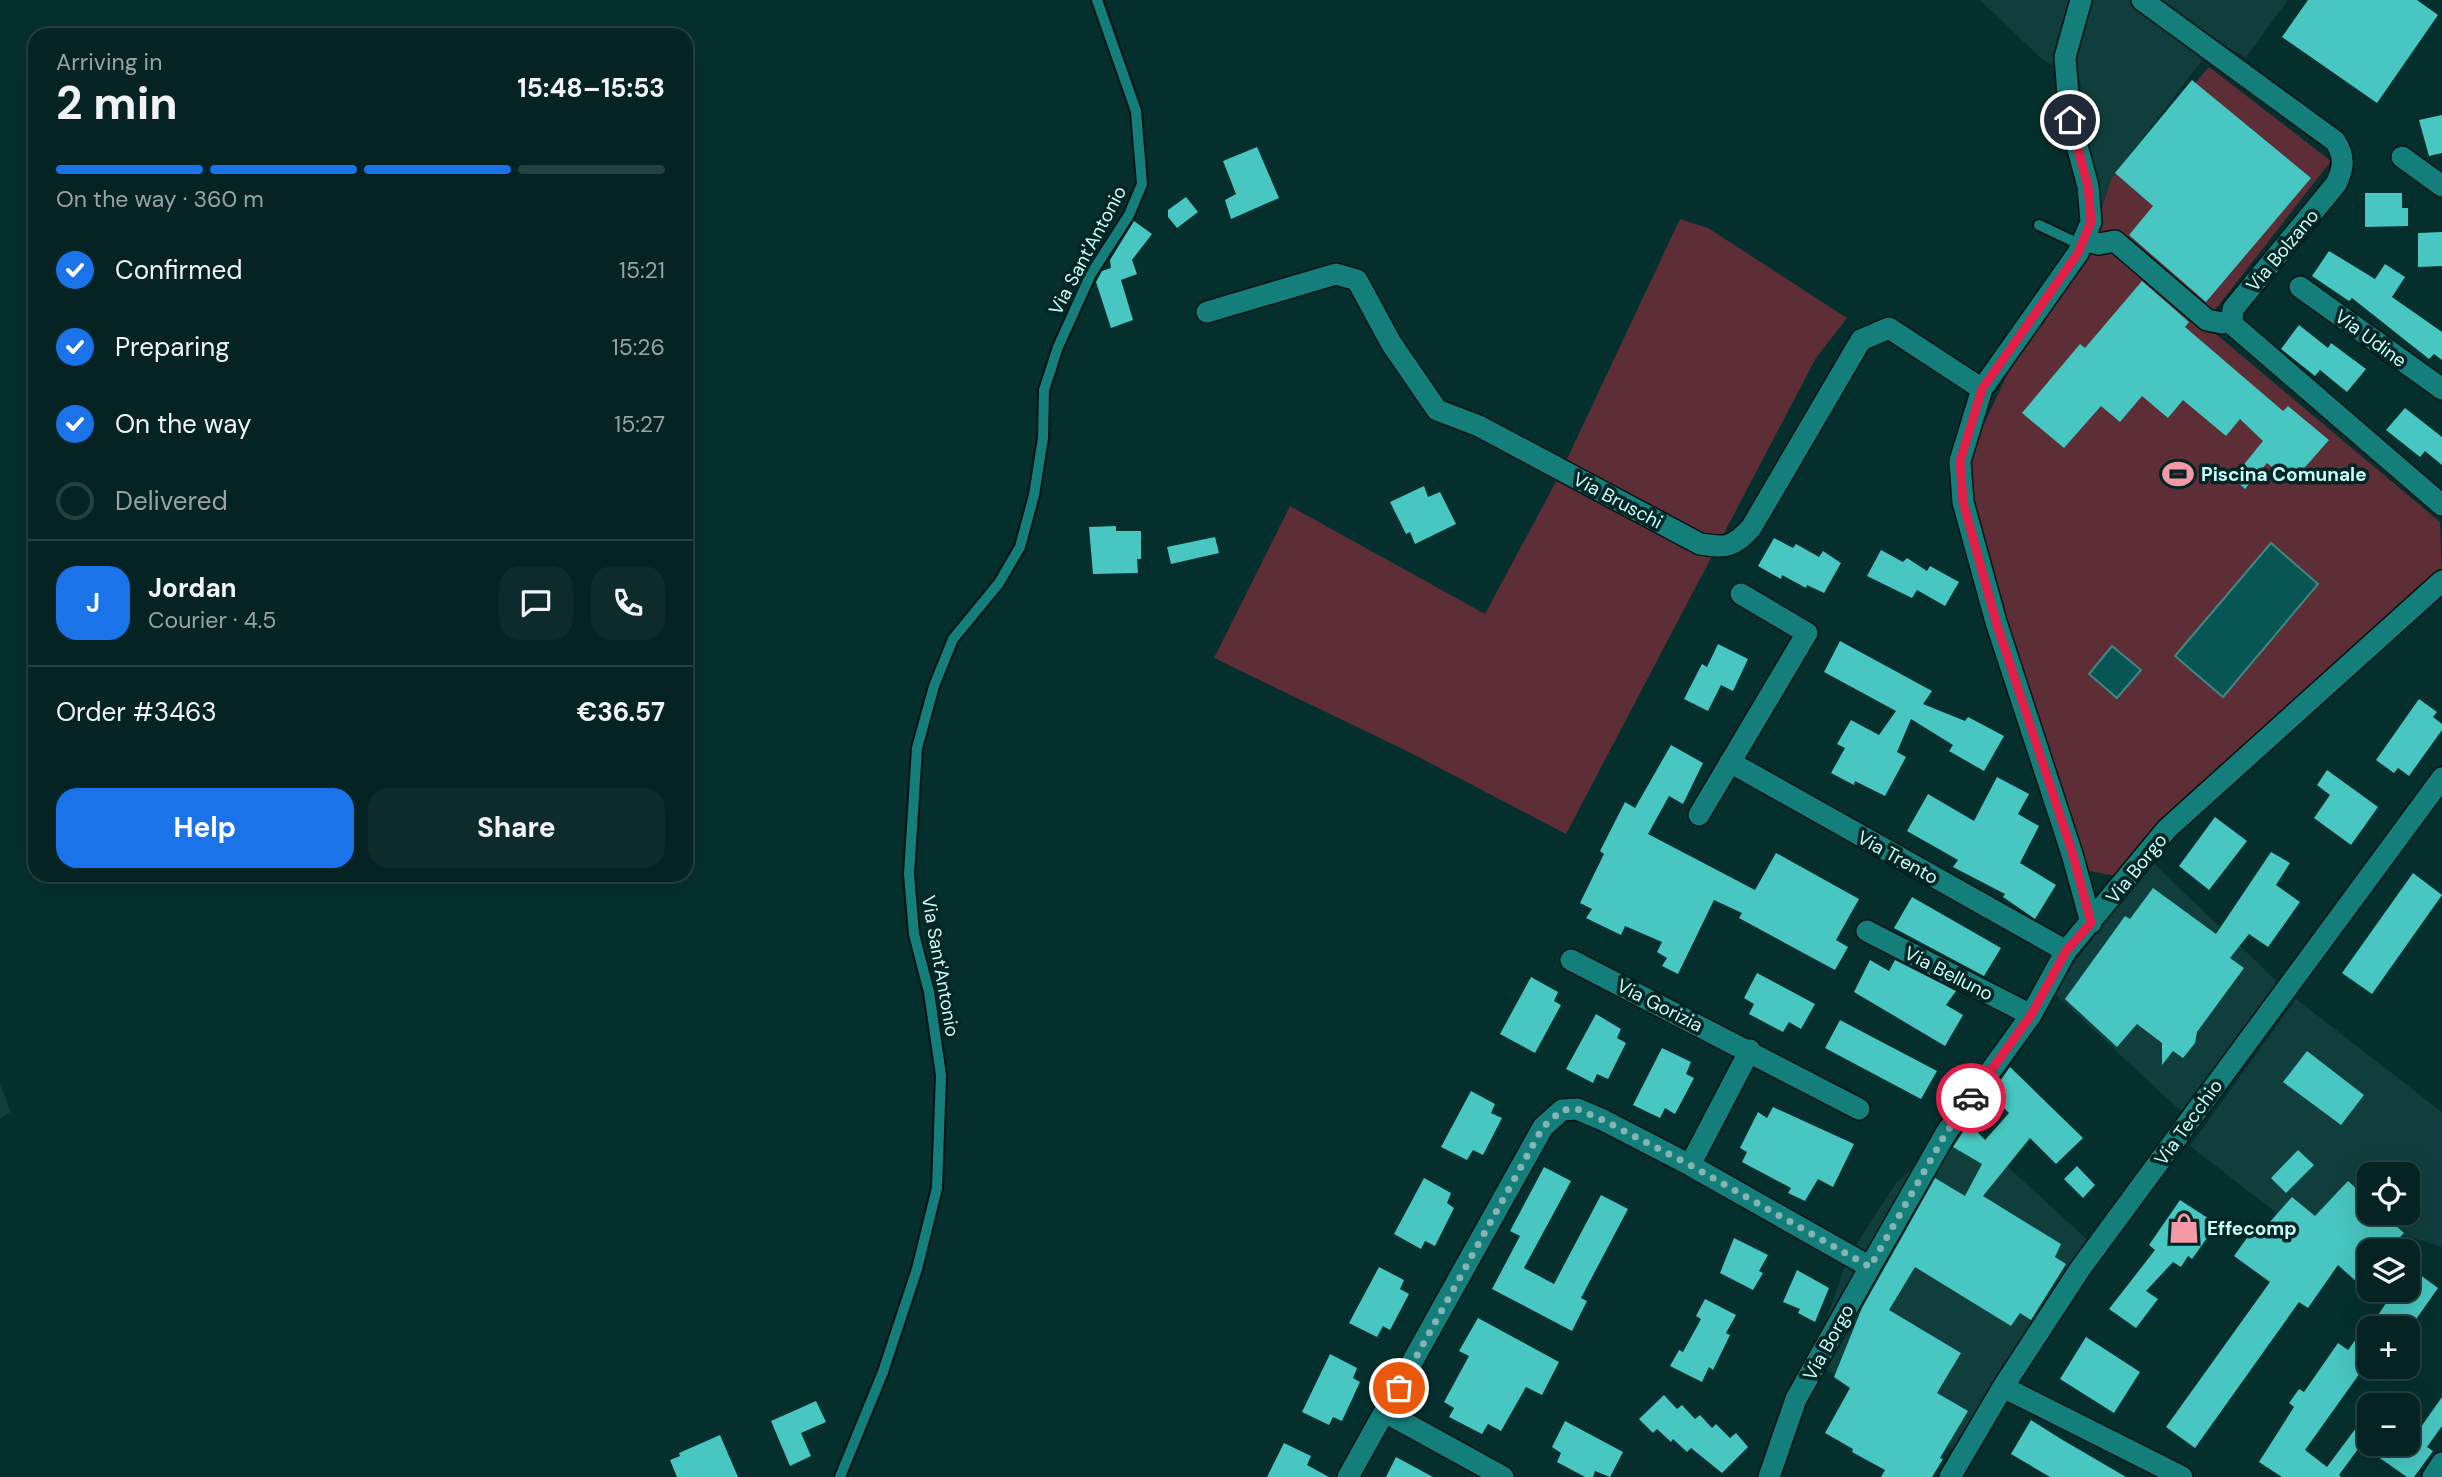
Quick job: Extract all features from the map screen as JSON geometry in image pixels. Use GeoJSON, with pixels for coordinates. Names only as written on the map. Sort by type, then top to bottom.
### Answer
{"type":"FeatureCollection","features":[{"type":"Feature","properties":{"kind":"street"},"geometry":{"type":"LineString","coordinates":[[2081,0],[2065,57],[2070,120],[2088,186],[2091,222],[2082,243],[1982,389],[1960,461],[1963,502],[1996,622],[2073,855],[2091,923]]}},
{"type":"Feature","properties":{"kind":"street","name":"Via Bolzano"},"geometry":{"type":"LineString","coordinates":[[2141,0],[2334,141],[2341,150],[2343,162],[2336,184],[2233,309],[2231,320]]}},
{"type":"Feature","properties":{"kind":"street"},"geometry":{"type":"LineString","coordinates":[[2402,157],[2442,186]]}},
{"type":"Feature","properties":{"kind":"street"},"geometry":{"type":"LineString","coordinates":[[2082,243],[2115,241],[2207,320],[2222,323],[2231,320],[2242,336],[2442,505]]}},
{"type":"Feature","properties":{"kind":"street","name":"Via Bruschi"},"geometry":{"type":"LineString","coordinates":[[1207,312],[1336,274],[1357,280],[1391,343],[1437,410],[1479,426],[1700,544],[1719,547],[1735,544],[1751,528],[1861,340],[1889,328],[1982,389]]}},
{"type":"Feature","properties":{"kind":"street","name":"Via Udine"},"geometry":{"type":"LineString","coordinates":[[2300,287],[2442,389]]}},
{"type":"Feature","properties":{"kind":"street","name":"Via Borgo"},"geometry":{"type":"LineString","coordinates":[[1769,1477],[1796,1399],[1870,1267],[1946,1133],[2031,1015],[2066,951],[2167,829],[2442,581]]}},
{"type":"Feature","properties":{"kind":"street"},"geometry":{"type":"LineString","coordinates":[[1699,815],[1807,633],[1741,594]]}},
{"type":"Feature","properties":{"kind":"street","name":"Via Trento"},"geometry":{"type":"LineString","coordinates":[[1730,762],[2066,951]]}},
{"type":"Feature","properties":{"kind":"street","name":"Via Tecchio"},"geometry":{"type":"LineString","coordinates":[[1950,1477],[2003,1387],[2080,1269],[2442,778]]}},
{"type":"Feature","properties":{"kind":"street","name":"Via Belluno"},"geometry":{"type":"LineString","coordinates":[[1867,931],[2031,1015]]}},
{"type":"Feature","properties":{"kind":"street","name":"Via Gorizia"},"geometry":{"type":"LineString","coordinates":[[1571,960],[1750,1050],[1859,1110]]}},
{"type":"Feature","properties":{"kind":"street"},"geometry":{"type":"LineString","coordinates":[[1690,1165],[1750,1050]]}},
{"type":"Feature","properties":{"kind":"street"},"geometry":{"type":"LineString","coordinates":[[1348,1477],[1543,1127],[1562,1110],[1577,1109],[1603,1120],[1690,1165],[1870,1267]]}},
{"type":"Feature","properties":{"kind":"street"},"geometry":{"type":"LineString","coordinates":[[2003,1387],[2171,1474]]}},
{"type":"Feature","properties":{"kind":"street"},"geometry":{"type":"LineString","coordinates":[[1385,1412],[1503,1477]]}},
{"type":"Feature","properties":{"kind":"street"},"geometry":{"type":"LineString","coordinates":[[2433,1477],[2442,1463]]}},
{"type":"Feature","properties":{"kind":"lane","name":"Via Sant'Antonio"},"geometry":{"type":"LineString","coordinates":[[840,1477],[883,1372],[917,1269],[937,1188],[941,1075],[929,992],[914,934],[909,874],[917,748],[934,686],[953,639],[999,583],[1020,547],[1034,495],[1043,438],[1044,390],[1058,347],[1091,274],[1129,215],[1142,184],[1136,111],[1097,0]]}},
{"type":"Feature","properties":{"kind":"lane"},"geometry":{"type":"LineString","coordinates":[[2039,225],[2082,243]]}},
{"type":"Feature","properties":{"kind":"shaded area"},"geometry":{"type":"Polygon","coordinates":[[[1980,0],[2288,0],[2246,57],[2216,42],[2111,179],[2097,224],[2080,81],[2042,59],[1980,0]]]}},
{"type":"Feature","properties":{"kind":"shaded area","name":"Piscina Comunale"},"geometry":{"type":"Polygon","coordinates":[[[2209,67],[2331,161],[2204,324],[2440,522],[2442,574],[2182,799],[2116,876],[2089,871],[2001,611],[1972,499],[1972,450],[2011,366],[2097,224],[2111,179],[2209,67]]]}},
{"type":"Feature","properties":{"kind":"shaded area"},"geometry":{"type":"Polygon","coordinates":[[[1680,219],[1708,228],[1847,318],[1816,358],[1566,834],[1409,752],[1214,658],[1290,506],[1485,614],[1558,478],[1680,219]]]}},
{"type":"Feature","properties":{"kind":"shaded area"},"geometry":{"type":"Polygon","coordinates":[[[2271,543],[2318,584],[2223,697],[2175,656],[2271,543]]]}},
{"type":"Feature","properties":{"kind":"shaded area"},"geometry":{"type":"Polygon","coordinates":[[[2112,646],[2141,670],[2117,698],[2089,674],[2112,646]]]}},
{"type":"Feature","properties":{"kind":"shaded area"},"geometry":{"type":"Polygon","coordinates":[[[2152,862],[2284,988],[2186,1116],[2052,991],[2152,862]]]}},
{"type":"Feature","properties":{"kind":"shaded area"},"geometry":{"type":"Polygon","coordinates":[[[2296,999],[2442,1112],[2442,1247],[2403,1235],[2399,1239],[2357,1239],[2357,1282],[2300,1231],[2190,1146],[2296,999]]]}},
{"type":"Feature","properties":{"kind":"shaded area"},"geometry":{"type":"Polygon","coordinates":[[[0,1084],[11,1112],[0,1118],[0,1084]]]}},
{"type":"Feature","properties":{"kind":"shaded area"},"geometry":{"type":"Polygon","coordinates":[[[1962,1125],[2091,1243],[1958,1452],[1812,1361],[1848,1257],[1896,1183],[1962,1125]]]}},
{"type":"Feature","properties":{"kind":"building"},"geometry":{"type":"Polygon","coordinates":[[[2308,0],[2417,0],[2438,15],[2377,103],[2282,37],[2308,0]]]}},
{"type":"Feature","properties":{"kind":"building"},"geometry":{"type":"Polygon","coordinates":[[[2192,80],[2311,178],[2206,302],[2129,235],[2153,206],[2115,173],[2192,80]]]}},
{"type":"Feature","properties":{"kind":"building"},"geometry":{"type":"Polygon","coordinates":[[[2442,115],[2442,153],[2429,156],[2419,120],[2442,115]]]}},
{"type":"Feature","properties":{"kind":"building"},"geometry":{"type":"Polygon","coordinates":[[[1257,147],[1279,198],[1231,219],[1225,200],[1236,194],[1223,161],[1257,147]]]}},
{"type":"Feature","properties":{"kind":"building"},"geometry":{"type":"Polygon","coordinates":[[[2365,193],[2402,193],[2402,208],[2408,208],[2408,226],[2365,227],[2365,193]]]}},
{"type":"Feature","properties":{"kind":"building"},"geometry":{"type":"Polygon","coordinates":[[[1186,197],[1198,212],[1177,228],[1168,217],[1168,210],[1186,197]]]}},
{"type":"Feature","properties":{"kind":"building"},"geometry":{"type":"Polygon","coordinates":[[[1134,221],[1152,234],[1132,260],[1137,274],[1121,280],[1133,320],[1111,328],[1096,282],[1102,271],[1111,268],[1110,260],[1134,221]]]}},
{"type":"Feature","properties":{"kind":"building"},"geometry":{"type":"Polygon","coordinates":[[[2442,232],[2442,266],[2418,267],[2418,233],[2442,232]]]}},
{"type":"Feature","properties":{"kind":"building"},"geometry":{"type":"Polygon","coordinates":[[[2329,251],[2375,279],[2385,264],[2405,277],[2392,297],[2442,332],[2442,360],[2434,354],[2429,359],[2352,298],[2349,301],[2312,276],[2329,251]]]}},
{"type":"Feature","properties":{"kind":"building"},"geometry":{"type":"Polygon","coordinates":[[[2142,281],[2189,322],[2185,327],[2283,411],[2288,406],[2329,440],[2291,483],[2267,463],[2245,489],[2233,478],[2263,441],[2240,419],[2226,436],[2183,400],[2168,418],[2142,396],[2120,422],[2101,406],[2064,448],[2022,413],[2080,344],[2085,348],[2142,281]]]}},
{"type":"Feature","properties":{"kind":"building"},"geometry":{"type":"Polygon","coordinates":[[[2299,325],[2328,348],[2331,343],[2366,369],[2347,392],[2320,370],[2315,376],[2281,349],[2299,325]]]}},
{"type":"Feature","properties":{"kind":"building"},"geometry":{"type":"Polygon","coordinates":[[[2405,408],[2442,437],[2442,465],[2425,451],[2420,457],[2386,430],[2405,408]]]}},
{"type":"Feature","properties":{"kind":"building"},"geometry":{"type":"Polygon","coordinates":[[[1424,486],[1428,497],[1440,492],[1456,524],[1415,544],[1410,532],[1406,534],[1390,502],[1424,486]]]}},
{"type":"Feature","properties":{"kind":"building"},"geometry":{"type":"Polygon","coordinates":[[[1116,526],[1116,531],[1141,531],[1138,573],[1093,574],[1089,527],[1116,526]]]}},
{"type":"Feature","properties":{"kind":"building"},"geometry":{"type":"Polygon","coordinates":[[[1215,537],[1219,553],[1171,564],[1167,547],[1215,537]]]}},
{"type":"Feature","properties":{"kind":"building"},"geometry":{"type":"Polygon","coordinates":[[[1774,538],[1793,548],[1796,544],[1819,557],[1823,551],[1841,563],[1824,593],[1807,585],[1806,588],[1782,575],[1781,579],[1758,566],[1774,538]]]}},
{"type":"Feature","properties":{"kind":"building"},"geometry":{"type":"Polygon","coordinates":[[[1881,550],[1903,562],[1907,558],[1927,571],[1930,566],[1959,582],[1945,606],[1917,590],[1912,598],[1867,576],[1881,550]]]}},
{"type":"Feature","properties":{"kind":"building"},"geometry":{"type":"Polygon","coordinates":[[[1840,641],[1932,691],[1923,704],[1965,721],[1968,717],[2004,736],[1984,771],[1949,751],[1953,745],[1911,719],[1897,752],[1906,757],[1885,796],[1831,773],[1845,748],[1837,744],[1851,720],[1879,735],[1896,711],[1824,672],[1840,641]]]}},
{"type":"Feature","properties":{"kind":"building"},"geometry":{"type":"Polygon","coordinates":[[[1718,644],[1748,659],[1733,691],[1721,685],[1708,711],[1684,699],[1702,664],[1707,667],[1718,644]]]}},
{"type":"Feature","properties":{"kind":"building"},"geometry":{"type":"Polygon","coordinates":[[[2419,699],[2437,712],[2433,717],[2442,724],[2442,730],[2409,776],[2398,768],[2394,773],[2376,760],[2419,699]]]}},
{"type":"Feature","properties":{"kind":"building"},"geometry":{"type":"Polygon","coordinates":[[[1671,745],[1703,763],[1683,804],[1669,796],[1648,834],[1755,890],[1776,853],[1859,899],[1836,940],[1848,947],[1835,970],[1739,918],[1742,913],[1714,900],[1678,974],[1662,966],[1667,958],[1657,952],[1662,942],[1625,926],[1621,935],[1586,918],[1592,909],[1580,903],[1604,854],[1600,851],[1625,802],[1635,808],[1671,745]]]}},
{"type":"Feature","properties":{"kind":"building"},"geometry":{"type":"Polygon","coordinates":[[[2327,770],[2378,807],[2351,845],[2314,818],[2330,795],[2317,785],[2327,770]]]}},
{"type":"Feature","properties":{"kind":"building"},"geometry":{"type":"Polygon","coordinates":[[[1997,777],[2029,794],[2018,814],[2039,826],[2020,863],[2056,885],[2035,919],[2003,897],[2005,894],[1953,867],[1958,860],[1907,831],[1928,794],[1974,821],[1997,777]]]}},
{"type":"Feature","properties":{"kind":"building"},"geometry":{"type":"Polygon","coordinates":[[[2215,817],[2247,841],[2209,890],[2179,866],[2215,817]]]}},
{"type":"Feature","properties":{"kind":"building"},"geometry":{"type":"Polygon","coordinates":[[[2271,852],[2290,863],[2276,885],[2300,902],[2268,947],[2249,934],[2230,958],[2244,968],[2197,1032],[2195,1043],[2183,1058],[2173,1051],[2162,1065],[2162,1043],[2137,1024],[2117,1047],[2065,999],[2125,916],[2130,919],[2153,888],[2216,934],[2271,852]]]}},
{"type":"Feature","properties":{"kind":"building"},"geometry":{"type":"Polygon","coordinates":[[[2413,873],[2442,895],[2372,994],[2342,973],[2413,873]]]}},
{"type":"Feature","properties":{"kind":"building"},"geometry":{"type":"Polygon","coordinates":[[[1912,897],[2001,948],[1984,976],[1894,928],[1912,897]]]}},
{"type":"Feature","properties":{"kind":"building"},"geometry":{"type":"Polygon","coordinates":[[[1870,960],[1889,971],[1895,960],[1956,991],[1946,1005],[1963,1015],[1945,1046],[1854,992],[1870,960]]]}},
{"type":"Feature","properties":{"kind":"building"},"geometry":{"type":"Polygon","coordinates":[[[1757,973],[1815,1004],[1801,1029],[1789,1022],[1783,1032],[1749,1014],[1754,1004],[1744,998],[1757,973]]]}},
{"type":"Feature","properties":{"kind":"building"},"geometry":{"type":"Polygon","coordinates":[[[1531,977],[1558,992],[1554,1001],[1561,1005],[1535,1053],[1500,1034],[1531,977]]]}},
{"type":"Feature","properties":{"kind":"building"},"geometry":{"type":"Polygon","coordinates":[[[1596,1014],[1621,1029],[1617,1038],[1626,1043],[1608,1079],[1597,1074],[1593,1083],[1566,1069],[1596,1014]]]}},
{"type":"Feature","properties":{"kind":"building"},"geometry":{"type":"Polygon","coordinates":[[[1840,1020],[1937,1071],[1921,1099],[1825,1048],[1840,1020]]]}},
{"type":"Feature","properties":{"kind":"building"},"geometry":{"type":"Polygon","coordinates":[[[1662,1048],[1691,1062],[1686,1074],[1694,1078],[1675,1114],[1665,1108],[1660,1118],[1633,1105],[1662,1048]]]}},
{"type":"Feature","properties":{"kind":"building"},"geometry":{"type":"Polygon","coordinates":[[[2307,1051],[2364,1095],[2341,1125],[2283,1082],[2307,1051]]]}},
{"type":"Feature","properties":{"kind":"building"},"geometry":{"type":"Polygon","coordinates":[[[2010,1067],[2083,1138],[2056,1164],[2030,1138],[1983,1196],[2061,1244],[2055,1257],[2066,1264],[2031,1320],[2020,1313],[2011,1326],[1915,1267],[1889,1310],[1961,1353],[1937,1393],[1968,1411],[1932,1477],[1881,1477],[1885,1470],[1825,1433],[1850,1388],[1834,1377],[1862,1308],[1935,1178],[1965,1196],[1982,1164],[1953,1147],[1969,1123],[1985,1140],[2009,1113],[1990,1095],[2010,1067]]]}},
{"type":"Feature","properties":{"kind":"building"},"geometry":{"type":"Polygon","coordinates":[[[1471,1091],[1495,1104],[1491,1113],[1502,1118],[1483,1155],[1473,1150],[1467,1160],[1441,1147],[1471,1091]]]}},
{"type":"Feature","properties":{"kind":"building"},"geometry":{"type":"Polygon","coordinates":[[[1773,1107],[1854,1144],[1833,1187],[1818,1179],[1805,1201],[1788,1193],[1791,1188],[1742,1162],[1747,1152],[1740,1148],[1758,1112],[1767,1118],[1773,1107]]]}},
{"type":"Feature","properties":{"kind":"building"},"geometry":{"type":"Polygon","coordinates":[[[2298,1150],[2314,1165],[2286,1193],[2271,1178],[2298,1150]]]}},
{"type":"Feature","properties":{"kind":"building"},"geometry":{"type":"Polygon","coordinates":[[[2077,1166],[2095,1185],[2083,1198],[2064,1179],[2077,1166]]]}},
{"type":"Feature","properties":{"kind":"building"},"geometry":{"type":"Polygon","coordinates":[[[1544,1167],[1571,1181],[1524,1268],[1554,1284],[1601,1195],[1628,1209],[1581,1298],[1587,1301],[1572,1331],[1492,1289],[1520,1236],[1510,1231],[1544,1167]]]}},
{"type":"Feature","properties":{"kind":"building"},"geometry":{"type":"Polygon","coordinates":[[[1424,1178],[1451,1193],[1447,1203],[1454,1208],[1435,1246],[1425,1241],[1421,1249],[1394,1234],[1424,1178]]]}},
{"type":"Feature","properties":{"kind":"building"},"geometry":{"type":"Polygon","coordinates":[[[2348,1181],[2357,1189],[2357,1225],[2395,1225],[2404,1233],[2398,1239],[2357,1239],[2357,1282],[2338,1265],[2308,1308],[2299,1302],[2195,1448],[2166,1427],[2270,1282],[2234,1256],[2254,1228],[2260,1233],[2292,1197],[2315,1216],[2348,1181]]]}},
{"type":"Feature","properties":{"kind":"building"},"geometry":{"type":"Polygon","coordinates":[[[2180,1200],[2217,1224],[2192,1259],[2188,1256],[2181,1267],[2173,1262],[2146,1291],[2158,1299],[2136,1328],[2109,1309],[2155,1250],[2149,1245],[2180,1200]]]}},
{"type":"Feature","properties":{"kind":"building"},"geometry":{"type":"Polygon","coordinates":[[[1734,1238],[1768,1255],[1759,1271],[1763,1273],[1753,1290],[1720,1273],[1734,1238]]]}},
{"type":"Feature","properties":{"kind":"building"},"geometry":{"type":"Polygon","coordinates":[[[1379,1267],[1404,1280],[1400,1289],[1409,1294],[1390,1330],[1383,1326],[1377,1337],[1349,1323],[1379,1267]]]}},
{"type":"Feature","properties":{"kind":"building"},"geometry":{"type":"Polygon","coordinates":[[[1797,1270],[1829,1288],[1815,1322],[1798,1313],[1800,1309],[1783,1302],[1797,1270]]]}},
{"type":"Feature","properties":{"kind":"building"},"geometry":{"type":"Polygon","coordinates":[[[2420,1275],[2438,1288],[2418,1316],[2377,1316],[2387,1302],[2420,1302],[2420,1275]]]}},
{"type":"Feature","properties":{"kind":"building"},"geometry":{"type":"Polygon","coordinates":[[[1705,1299],[1736,1315],[1726,1333],[1730,1335],[1713,1370],[1709,1367],[1702,1382],[1670,1366],[1679,1350],[1683,1352],[1701,1319],[1696,1316],[1705,1299]]]}},
{"type":"Feature","properties":{"kind":"building"},"geometry":{"type":"Polygon","coordinates":[[[1478,1318],[1559,1362],[1542,1395],[1526,1387],[1501,1431],[1488,1424],[1482,1434],[1449,1417],[1454,1408],[1444,1402],[1469,1356],[1459,1351],[1478,1318]]]}},
{"type":"Feature","properties":{"kind":"building"},"geometry":{"type":"Polygon","coordinates":[[[2086,1337],[2140,1372],[2114,1413],[2060,1379],[2086,1337]]]}},
{"type":"Feature","properties":{"kind":"building"},"geometry":{"type":"Polygon","coordinates":[[[2357,1338],[2357,1377],[2305,1450],[2327,1467],[2357,1427],[2357,1450],[2339,1475],[2341,1477],[2282,1477],[2259,1462],[2294,1407],[2289,1403],[2299,1389],[2304,1392],[2338,1343],[2348,1350],[2357,1338]]]}},
{"type":"Feature","properties":{"kind":"building"},"geometry":{"type":"Polygon","coordinates":[[[1330,1354],[1357,1368],[1353,1378],[1360,1382],[1342,1421],[1333,1417],[1329,1425],[1302,1412],[1330,1354]]]}},
{"type":"Feature","properties":{"kind":"building"},"geometry":{"type":"Polygon","coordinates":[[[1664,1395],[1677,1409],[1682,1405],[1695,1419],[1700,1415],[1712,1428],[1716,1424],[1730,1438],[1736,1433],[1748,1447],[1722,1473],[1691,1448],[1687,1452],[1657,1429],[1653,1433],[1639,1419],[1664,1395]]]}},
{"type":"Feature","properties":{"kind":"building"},"geometry":{"type":"Polygon","coordinates":[[[2442,1397],[2442,1426],[2427,1447],[2433,1451],[2414,1477],[2407,1477],[2377,1456],[2420,1456],[2420,1428],[2442,1397]]]}},
{"type":"Feature","properties":{"kind":"building"},"geometry":{"type":"Polygon","coordinates":[[[816,1401],[826,1422],[801,1433],[811,1456],[790,1466],[771,1421],[816,1401]]]}},
{"type":"Feature","properties":{"kind":"building"},"geometry":{"type":"Polygon","coordinates":[[[2031,1420],[2126,1477],[2050,1477],[2011,1454],[2031,1420]]]}},
{"type":"Feature","properties":{"kind":"building"},"geometry":{"type":"Polygon","coordinates":[[[1565,1421],[1623,1452],[1610,1477],[1595,1471],[1593,1477],[1585,1477],[1557,1462],[1561,1453],[1552,1447],[1565,1421]]]}},
{"type":"Feature","properties":{"kind":"building"},"geometry":{"type":"Polygon","coordinates":[[[720,1435],[738,1477],[677,1477],[670,1460],[680,1456],[679,1453],[720,1435]]]}},
{"type":"Feature","properties":{"kind":"building"},"geometry":{"type":"Polygon","coordinates":[[[1284,1443],[1311,1456],[1307,1465],[1329,1477],[1267,1477],[1284,1443]]]}},
{"type":"Feature","properties":{"kind":"building"},"geometry":{"type":"Polygon","coordinates":[[[1396,1457],[1433,1477],[1386,1477],[1396,1457]]]}},
{"type":"Feature","properties":{"kind":"way so far"},"geometry":{"type":"LineString","coordinates":[[1399,1388],[1543,1127],[1562,1110],[1577,1109],[1603,1120],[1690,1165],[1870,1267],[1946,1133],[1971,1098]]}},
{"type":"Feature","properties":{"kind":"place","name":"Piscina Comunale"},"geometry":{"type":"Point","coordinates":[2178,474]}},
{"type":"Feature","properties":{"kind":"place","name":"Effecomp"},"geometry":{"type":"Point","coordinates":[2184,1228]}},
{"type":"Feature","properties":{"kind":"route"},"geometry":{"type":"LineString","coordinates":[[1971,1098],[2031,1015],[2066,951],[2091,923],[2073,855],[1996,622],[1963,502],[1960,461],[1982,389],[2078,253],[2091,222],[2088,186],[2070,120]]}}]}
